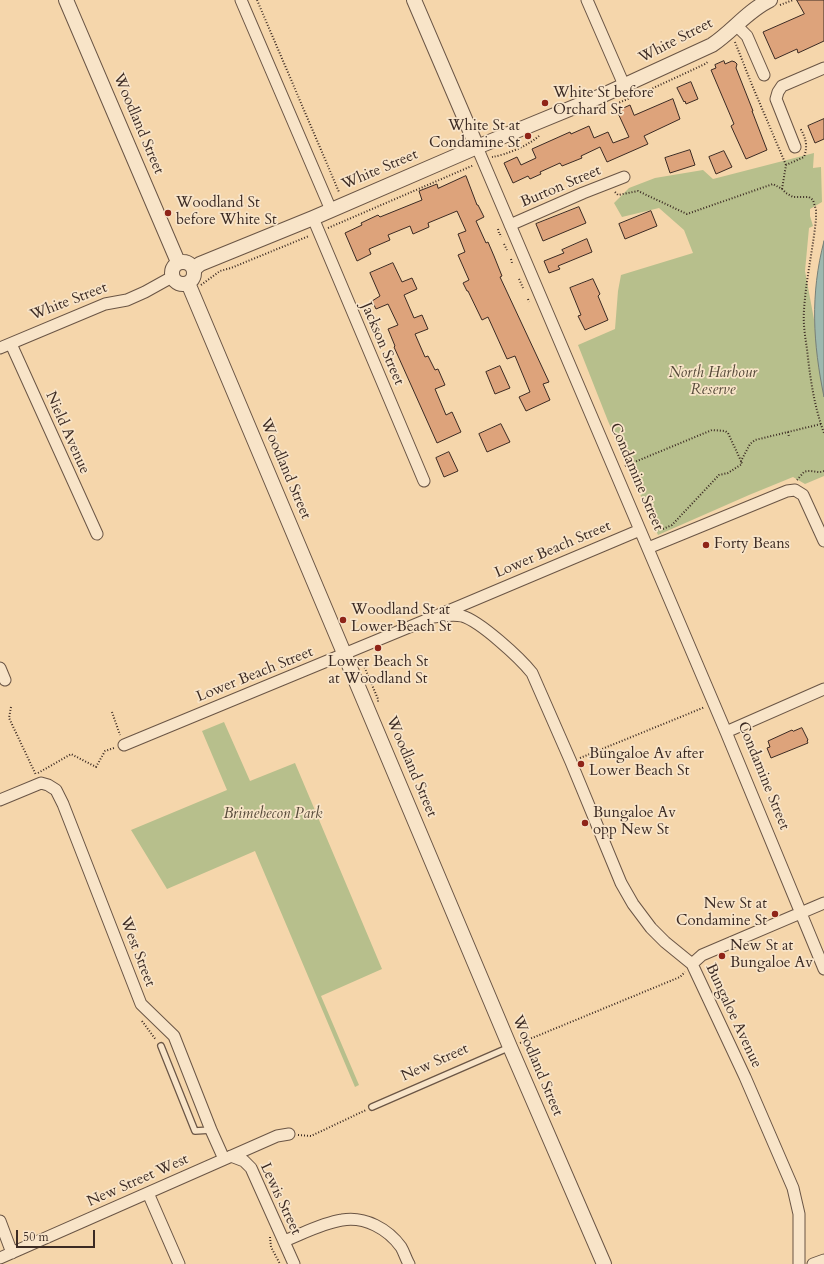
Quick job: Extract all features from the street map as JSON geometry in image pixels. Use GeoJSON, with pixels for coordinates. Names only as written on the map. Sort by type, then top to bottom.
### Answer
{"type":"FeatureCollection","features":[{"type":"Feature","properties":{"kind":"street","name":"Woodland Street"},"geometry":{"type":"LineString","coordinates":[[66,0],[178,262]]}},
{"type":"Feature","properties":{"kind":"street"},"geometry":{"type":"LineString","coordinates":[[241,0],[331,210]]}},
{"type":"Feature","properties":{"kind":"street","name":"Condamine Street"},"geometry":{"type":"LineString","coordinates":[[414,0],[714,703],[824,970]]}},
{"type":"Feature","properties":{"kind":"street"},"geometry":{"type":"LineString","coordinates":[[587,0],[624,86]]}},
{"type":"Feature","properties":{"kind":"street","name":"White Street"},"geometry":{"type":"LineString","coordinates":[[194,269],[200,264],[313,218],[476,147],[624,86],[712,45],[723,38],[762,2]]}},
{"type":"Feature","properties":{"kind":"street"},"geometry":{"type":"LineString","coordinates":[[736,25],[747,36],[764,75]]}},
{"type":"Feature","properties":{"kind":"street"},"geometry":{"type":"LineString","coordinates":[[795,147],[776,99],[778,92],[782,86],[824,68]]}},
{"type":"Feature","properties":{"kind":"street","name":"Burton Street"},"geometry":{"type":"LineString","coordinates":[[510,225],[546,208],[624,177]]}},
{"type":"Feature","properties":{"kind":"street","name":"Jackson Street"},"geometry":{"type":"LineString","coordinates":[[313,218],[424,481]]}},
{"type":"Feature","properties":{"kind":"street"},"geometry":{"type":"LineString","coordinates":[[178,262],[187,262],[194,269],[193,285],[180,284],[172,278],[173,267],[178,262]]}},
{"type":"Feature","properties":{"kind":"street","name":"White Street"},"geometry":{"type":"LineString","coordinates":[[0,348],[105,304],[127,300],[172,278]]}},
{"type":"Feature","properties":{"kind":"street","name":"Woodland Street"},"geometry":{"type":"LineString","coordinates":[[193,285],[345,654],[510,1047],[604,1264]]}},
{"type":"Feature","properties":{"kind":"street","name":"Nield Avenue"},"geometry":{"type":"LineString","coordinates":[[11,344],[97,534]]}},
{"type":"Feature","properties":{"kind":"street"},"geometry":{"type":"LineString","coordinates":[[648,548],[787,491],[795,490],[803,495],[824,541]]}},
{"type":"Feature","properties":{"kind":"street","name":"Lower Beach Street"},"geometry":{"type":"LineString","coordinates":[[124,745],[640,530]]}},
{"type":"Feature","properties":{"kind":"street","name":"Bungaloe Avenue"},"geometry":{"type":"LineString","coordinates":[[433,617],[455,615],[479,625],[523,661],[532,673],[572,762],[621,884],[651,928],[692,964],[745,1077],[793,1188],[799,1214],[799,1264]]}},
{"type":"Feature","properties":{"kind":"street"},"geometry":{"type":"LineString","coordinates":[[0,668],[5,680]]}},
{"type":"Feature","properties":{"kind":"street"},"geometry":{"type":"LineString","coordinates":[[726,732],[824,689]]}},
{"type":"Feature","properties":{"kind":"street"},"geometry":{"type":"LineString","coordinates":[[0,800],[38,778]]}},
{"type":"Feature","properties":{"kind":"street","name":"West Street"},"geometry":{"type":"LineString","coordinates":[[38,778],[56,790],[63,804],[141,1004],[174,1036],[211,1130],[227,1157]]}},
{"type":"Feature","properties":{"kind":"street"},"geometry":{"type":"LineString","coordinates":[[692,964],[702,955],[824,904]]}},
{"type":"Feature","properties":{"kind":"street","name":"New Street West"},"geometry":{"type":"LineString","coordinates":[[0,1258],[227,1157],[276,1136],[289,1134]]}},
{"type":"Feature","properties":{"kind":"street","name":"Lewis Street"},"geometry":{"type":"LineString","coordinates":[[227,1157],[244,1161],[251,1168],[294,1264]]}},
{"type":"Feature","properties":{"kind":"street"},"geometry":{"type":"LineString","coordinates":[[148,1193],[179,1264]]}},
{"type":"Feature","properties":{"kind":"street"},"geometry":{"type":"LineString","coordinates":[[284,1241],[324,1224],[343,1220],[362,1220],[380,1227],[391,1235],[402,1248],[409,1264]]}},
{"type":"Feature","properties":{"kind":"street"},"geometry":{"type":"LineString","coordinates":[[0,1221],[12,1253]]}},
{"type":"Feature","properties":{"kind":"street"},"geometry":{"type":"LineString","coordinates":[[813,1264],[824,1260]]}},
{"type":"Feature","properties":{"kind":"lane"},"geometry":{"type":"LineString","coordinates":[[161,1046],[195,1131],[211,1130]]}},
{"type":"Feature","properties":{"kind":"lane","name":"New Street"},"geometry":{"type":"LineString","coordinates":[[372,1107],[510,1047]]}},
{"type":"Feature","properties":{"kind":"path"},"geometry":{"type":"LineString","coordinates":[[257,0],[339,192]]}},
{"type":"Feature","properties":{"kind":"path"},"geometry":{"type":"LineString","coordinates":[[735,41],[786,165]]}},
{"type":"Feature","properties":{"kind":"path"},"geometry":{"type":"LineString","coordinates":[[325,229],[476,164]]}},
{"type":"Feature","properties":{"kind":"path"},"geometry":{"type":"LineString","coordinates":[[607,184],[618,196],[638,192],[687,214],[773,184],[793,197],[809,197],[813,200],[816,210],[816,219],[809,263],[804,312],[810,373],[824,433]]}},
{"type":"Feature","properties":{"kind":"path"},"geometry":{"type":"LineString","coordinates":[[498,229],[500,234]]}},
{"type":"Feature","properties":{"kind":"path"},"geometry":{"type":"LineString","coordinates":[[193,285],[220,271],[231,268],[310,235]]}},
{"type":"Feature","properties":{"kind":"path"},"geometry":{"type":"LineString","coordinates":[[504,244],[507,250]]}},
{"type":"Feature","properties":{"kind":"path"},"geometry":{"type":"LineString","coordinates":[[511,259],[512,263]]}},
{"type":"Feature","properties":{"kind":"path"},"geometry":{"type":"LineString","coordinates":[[519,279],[523,288]]}},
{"type":"Feature","properties":{"kind":"path"},"geometry":{"type":"LineString","coordinates":[[661,530],[672,525],[719,475],[728,473],[742,464],[741,460],[750,444],[755,440],[821,424]]}},
{"type":"Feature","properties":{"kind":"path"},"geometry":{"type":"LineString","coordinates":[[624,467],[712,430],[725,431],[728,433],[741,460]]}},
{"type":"Feature","properties":{"kind":"path"},"geometry":{"type":"LineString","coordinates":[[788,432],[789,438]]}},
{"type":"Feature","properties":{"kind":"path"},"geometry":{"type":"LineString","coordinates":[[572,762],[714,703]]}},
{"type":"Feature","properties":{"kind":"path"},"geometry":{"type":"LineString","coordinates":[[11,707],[9,718],[38,778],[71,754],[96,767],[105,751],[124,745],[112,712]]}},
{"type":"Feature","properties":{"kind":"path"},"geometry":{"type":"LineString","coordinates":[[510,1047],[680,977],[692,964]]}},
{"type":"Feature","properties":{"kind":"path"},"geometry":{"type":"LineString","coordinates":[[289,1134],[311,1136],[372,1107]]}},
{"type":"Feature","properties":{"kind":"green space","name":"North Harbour Reserve"},"geometry":{"type":"Polygon","coordinates":[[[814,153],[813,168],[821,167],[822,202],[810,209],[810,216],[813,226],[809,228],[805,271],[824,373],[824,476],[805,484],[793,477],[658,535],[608,421],[578,345],[615,329],[618,291],[621,275],[693,253],[684,230],[659,208],[622,217],[614,203],[629,188],[655,178],[703,170],[713,179],[814,153]]]}},
{"type":"Feature","properties":{"kind":"green space","name":"Brimebecon Park"},"geometry":{"type":"Polygon","coordinates":[[[224,722],[250,781],[295,763],[382,969],[321,996],[359,1085],[355,1087],[255,851],[167,889],[131,830],[227,790],[202,731],[224,722]]]}},
{"type":"Feature","properties":{"kind":"water"},"geometry":{"type":"Polygon","coordinates":[[[824,241],[824,397],[815,338],[815,300],[824,241]]]}},
{"type":"Feature","properties":{"kind":"building"},"geometry":{"type":"Polygon","coordinates":[[[797,0],[824,0],[824,41],[798,53],[797,49],[775,59],[763,32],[804,14],[797,0]]]}},
{"type":"Feature","properties":{"kind":"building"},"geometry":{"type":"Polygon","coordinates":[[[724,61],[725,64],[732,61],[737,64],[736,68],[767,150],[746,159],[731,126],[734,124],[711,70],[716,68],[715,65],[724,61]]]}},
{"type":"Feature","properties":{"kind":"building"},"geometry":{"type":"Polygon","coordinates":[[[691,82],[698,99],[686,104],[677,88],[691,82]]]}},
{"type":"Feature","properties":{"kind":"building"},"geometry":{"type":"Polygon","coordinates":[[[673,99],[680,119],[644,136],[648,144],[607,162],[600,147],[581,156],[582,158],[562,166],[560,163],[540,172],[541,174],[530,179],[528,176],[513,183],[504,163],[517,157],[521,165],[536,158],[532,149],[570,132],[571,134],[589,126],[594,138],[608,132],[613,143],[629,137],[617,111],[630,105],[634,115],[673,99]]]}},
{"type":"Feature","properties":{"kind":"building"},"geometry":{"type":"Polygon","coordinates":[[[824,119],[824,139],[815,143],[808,126],[824,119]]]}},
{"type":"Feature","properties":{"kind":"building"},"geometry":{"type":"Polygon","coordinates":[[[690,150],[695,165],[670,173],[665,158],[690,150]]]}},
{"type":"Feature","properties":{"kind":"building"},"geometry":{"type":"Polygon","coordinates":[[[724,151],[732,167],[716,174],[709,157],[724,151]]]}},
{"type":"Feature","properties":{"kind":"building"},"geometry":{"type":"Polygon","coordinates":[[[466,176],[477,205],[484,217],[476,221],[486,243],[488,242],[502,276],[500,277],[549,382],[543,384],[550,400],[526,411],[519,397],[530,392],[515,356],[507,359],[488,317],[482,320],[463,283],[469,280],[458,255],[465,252],[458,234],[466,231],[457,211],[428,223],[429,227],[413,234],[410,226],[388,235],[390,240],[369,249],[371,254],[357,261],[345,233],[378,215],[380,217],[422,200],[419,191],[437,184],[438,188],[466,176]]]}},
{"type":"Feature","properties":{"kind":"building"},"geometry":{"type":"Polygon","coordinates":[[[579,207],[586,223],[543,241],[536,224],[579,207]]]}},
{"type":"Feature","properties":{"kind":"building"},"geometry":{"type":"Polygon","coordinates":[[[651,211],[657,226],[625,239],[619,224],[651,211]]]}},
{"type":"Feature","properties":{"kind":"building"},"geometry":{"type":"Polygon","coordinates":[[[587,239],[592,252],[558,266],[560,269],[549,273],[544,261],[564,253],[562,250],[587,239]]]}},
{"type":"Feature","properties":{"kind":"building"},"geometry":{"type":"Polygon","coordinates":[[[393,263],[402,282],[412,278],[417,289],[404,295],[414,318],[422,315],[428,329],[415,334],[425,357],[428,356],[435,370],[438,369],[445,385],[435,389],[446,415],[452,412],[461,432],[437,443],[394,347],[395,346],[388,329],[398,325],[388,304],[376,309],[372,301],[380,296],[370,273],[393,263]]]}},
{"type":"Feature","properties":{"kind":"building"},"geometry":{"type":"Polygon","coordinates":[[[593,279],[600,294],[598,296],[608,320],[585,330],[578,316],[581,315],[570,288],[593,279]]]}},
{"type":"Feature","properties":{"kind":"building"},"geometry":{"type":"Polygon","coordinates":[[[500,366],[510,388],[495,394],[486,372],[500,366]]]}},
{"type":"Feature","properties":{"kind":"building"},"geometry":{"type":"Polygon","coordinates":[[[501,424],[510,442],[487,452],[479,434],[501,424]]]}},
{"type":"Feature","properties":{"kind":"building"},"geometry":{"type":"Polygon","coordinates":[[[449,452],[458,471],[444,477],[436,458],[449,452]]]}},
{"type":"Feature","properties":{"kind":"building"},"geometry":{"type":"Polygon","coordinates":[[[802,728],[808,743],[771,758],[767,748],[770,747],[768,741],[792,730],[802,728]]]}},
{"type":"Feature","properties":{"kind":"place","name":"White St before Orchard St"},"geometry":{"type":"Point","coordinates":[545,103]}},
{"type":"Feature","properties":{"kind":"place","name":"White St at Condamine St"},"geometry":{"type":"Point","coordinates":[528,136]}},
{"type":"Feature","properties":{"kind":"place","name":"Woodland St before White St"},"geometry":{"type":"Point","coordinates":[168,213]}},
{"type":"Feature","properties":{"kind":"place","name":"Forty Beans"},"geometry":{"type":"Point","coordinates":[706,545]}},
{"type":"Feature","properties":{"kind":"place","name":"Woodland St at Lower Beach St"},"geometry":{"type":"Point","coordinates":[343,620]}},
{"type":"Feature","properties":{"kind":"place","name":"Lower Beach St at Woodland St"},"geometry":{"type":"Point","coordinates":[378,648]}},
{"type":"Feature","properties":{"kind":"place","name":"Bungaloe Av after Lower Beach St"},"geometry":{"type":"Point","coordinates":[581,764]}},
{"type":"Feature","properties":{"kind":"place","name":"Bungaloe Av opp New St"},"geometry":{"type":"Point","coordinates":[585,823]}},
{"type":"Feature","properties":{"kind":"place","name":"New St at Condamine St"},"geometry":{"type":"Point","coordinates":[775,914]}},
{"type":"Feature","properties":{"kind":"place","name":"New St at Bungaloe Av"},"geometry":{"type":"Point","coordinates":[722,956]}}]}
